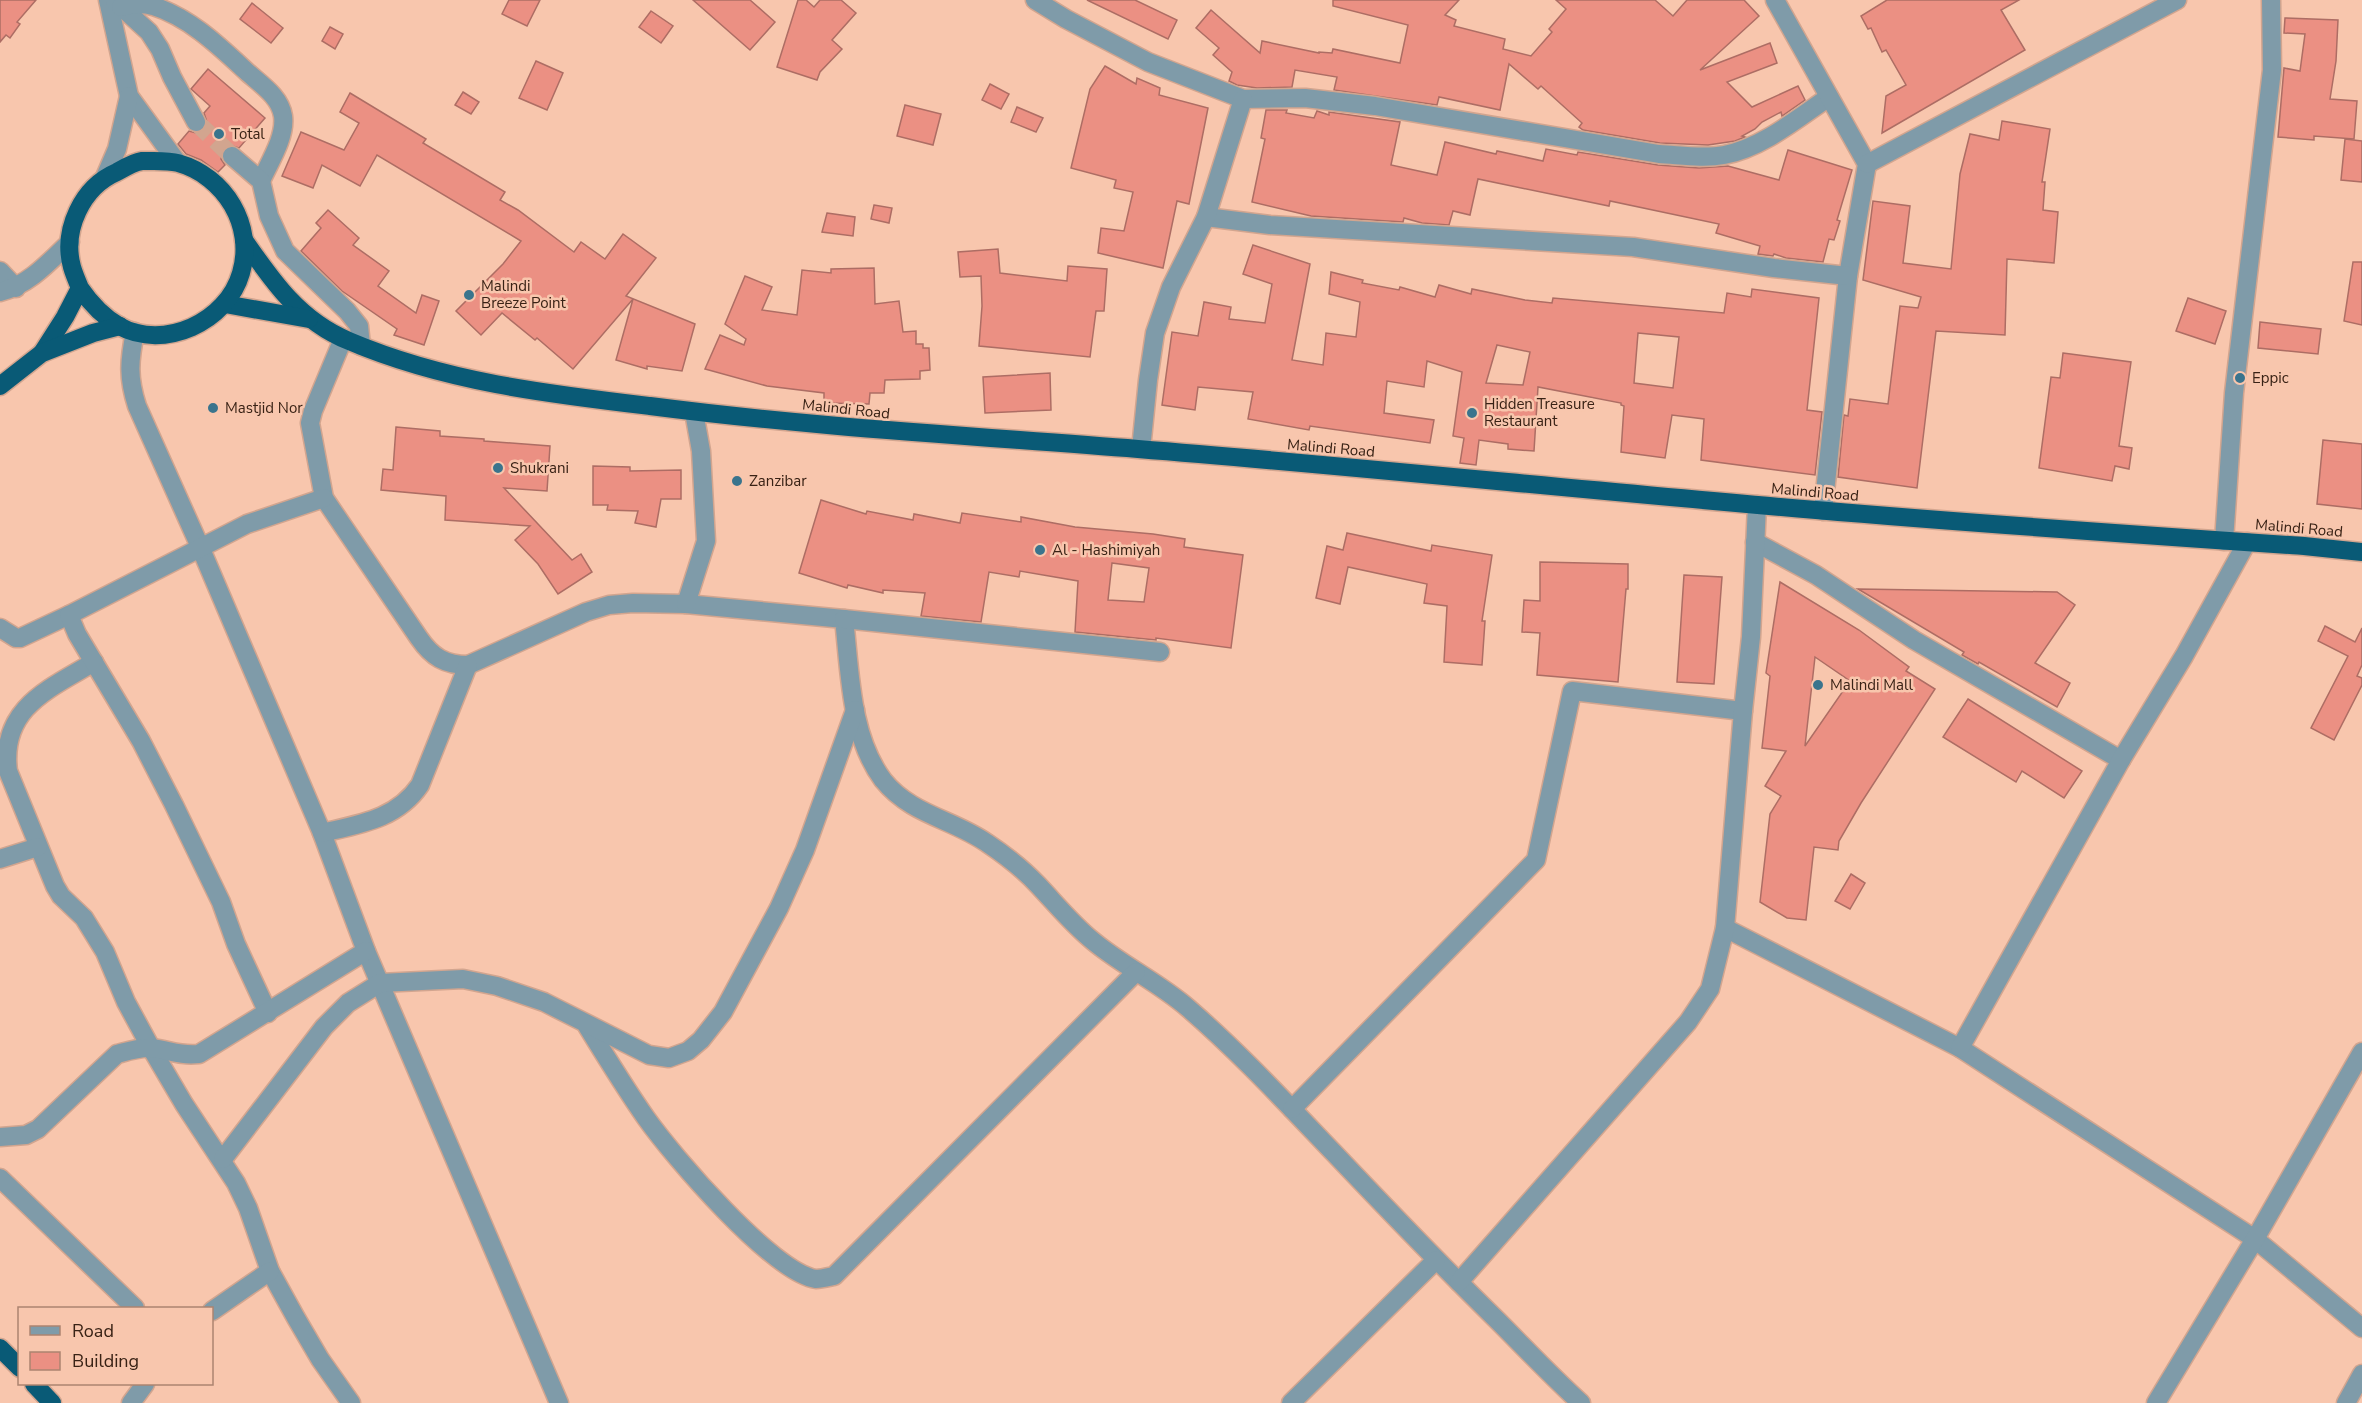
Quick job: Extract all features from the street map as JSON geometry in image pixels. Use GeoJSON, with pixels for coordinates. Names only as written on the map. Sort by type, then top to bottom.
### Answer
{"type":"FeatureCollection","features":[{"type":"Feature","properties":{"kind":"highway"},"geometry":{"type":"LineString","coordinates":[[0,386],[42,353],[93,333],[127,329],[168,335],[200,324],[225,304],[241,274],[244,240],[238,213],[223,190],[202,172],[177,162],[139,161],[105,177],[87,194],[75,217],[70,242],[72,266],[80,288],[97,311],[127,329]]}},
{"type":"Feature","properties":{"kind":"highway","name":"Malindi Road"},"geometry":{"type":"LineString","coordinates":[[244,240],[274,284],[309,319],[343,339],[445,373],[532,392],[694,412],[876,430],[1141,449],[1823,511],[2362,552]]}},
{"type":"Feature","properties":{"kind":"highway"},"geometry":{"type":"LineString","coordinates":[[42,353],[80,288]]}},
{"type":"Feature","properties":{"kind":"highway","name":"Malindi Road"},"geometry":{"type":"LineString","coordinates":[[225,304],[309,319]]}},
{"type":"Feature","properties":{"kind":"highway"},"geometry":{"type":"LineString","coordinates":[[0,1348],[18,1366]]}},
{"type":"Feature","properties":{"kind":"highway"},"geometry":{"type":"LineString","coordinates":[[36,1385],[52,1403]]}},
{"type":"Feature","properties":{"kind":"street"},"geometry":{"type":"LineString","coordinates":[[1035,0],[1148,62],[1243,99],[1305,98],[1375,106],[1659,154],[1706,157],[1725,155],[1757,142],[1829,97]]}},
{"type":"Feature","properties":{"kind":"street"},"geometry":{"type":"LineString","coordinates":[[1775,0],[1867,164],[1848,276],[1823,511]]}},
{"type":"Feature","properties":{"kind":"street"},"geometry":{"type":"LineString","coordinates":[[1867,164],[2177,0]]}},
{"type":"Feature","properties":{"kind":"street"},"geometry":{"type":"LineString","coordinates":[[2224,541],[2234,393],[2272,70],[2271,0]]}},
{"type":"Feature","properties":{"kind":"street"},"geometry":{"type":"LineString","coordinates":[[105,177],[117,149],[129,96],[114,2]]}},
{"type":"Feature","properties":{"kind":"street"},"geometry":{"type":"LineString","coordinates":[[114,2],[148,32],[160,49],[196,122]]}},
{"type":"Feature","properties":{"kind":"street"},"geometry":{"type":"LineString","coordinates":[[114,2],[152,6],[173,14],[221,46],[273,95],[283,116],[282,131],[261,181],[269,216],[285,251],[347,311],[359,326],[361,346]]}},
{"type":"Feature","properties":{"kind":"street"},"geometry":{"type":"LineString","coordinates":[[129,96],[177,162]]}},
{"type":"Feature","properties":{"kind":"street"},"geometry":{"type":"LineString","coordinates":[[1141,449],[1155,333],[1171,287],[1206,217],[1243,99]]}},
{"type":"Feature","properties":{"kind":"street"},"geometry":{"type":"LineString","coordinates":[[232,156],[261,181]]}},
{"type":"Feature","properties":{"kind":"street"},"geometry":{"type":"LineString","coordinates":[[1206,217],[1270,225],[1634,248],[1848,276]]}},
{"type":"Feature","properties":{"kind":"street"},"geometry":{"type":"LineString","coordinates":[[0,271],[8,290],[36,273],[70,242]]}},
{"type":"Feature","properties":{"kind":"street"},"geometry":{"type":"LineString","coordinates":[[127,329],[131,388],[137,406],[201,549],[322,833],[366,951],[559,1403]]}},
{"type":"Feature","properties":{"kind":"street"},"geometry":{"type":"LineString","coordinates":[[343,339],[312,411],[310,423],[324,498],[427,649],[438,659],[454,665],[468,665],[586,612],[609,605],[633,603],[686,604],[1160,652]]}},
{"type":"Feature","properties":{"kind":"street"},"geometry":{"type":"LineString","coordinates":[[686,604],[706,541],[701,451],[694,412]]}},
{"type":"Feature","properties":{"kind":"street"},"geometry":{"type":"LineString","coordinates":[[0,628],[20,638],[247,524],[324,498]]}},
{"type":"Feature","properties":{"kind":"street"},"geometry":{"type":"LineString","coordinates":[[1459,1282],[1688,1022],[1710,989],[1725,928],[1751,637],[1757,505]]}},
{"type":"Feature","properties":{"kind":"street"},"geometry":{"type":"LineString","coordinates":[[1755,542],[1816,574],[1914,640],[2121,760]]}},
{"type":"Feature","properties":{"kind":"street"},"geometry":{"type":"LineString","coordinates":[[1960,1047],[2121,760],[2184,656],[2247,542]]}},
{"type":"Feature","properties":{"kind":"street"},"geometry":{"type":"LineString","coordinates":[[69,615],[141,741],[174,805],[221,902],[236,944],[268,1013]]}},
{"type":"Feature","properties":{"kind":"street"},"geometry":{"type":"LineString","coordinates":[[844,619],[855,710],[874,767],[885,783],[902,798],[926,813],[978,837],[1008,858],[1036,883],[1090,939],[1136,972],[1159,985],[1188,1008],[1292,1109],[1436,1260],[1581,1403]]}},
{"type":"Feature","properties":{"kind":"street"},"geometry":{"type":"LineString","coordinates":[[94,662],[27,703],[19,713],[8,734],[4,754],[8,771],[60,896],[84,918],[105,952],[126,1002],[151,1048],[184,1104],[223,1159],[248,1208],[270,1271],[320,1359],[351,1403]]}},
{"type":"Feature","properties":{"kind":"street"},"geometry":{"type":"LineString","coordinates":[[322,833],[377,820],[411,798],[420,785],[468,665]]}},
{"type":"Feature","properties":{"kind":"street"},"geometry":{"type":"LineString","coordinates":[[1292,1109],[1536,860],[1572,691],[1743,711]]}},
{"type":"Feature","properties":{"kind":"street"},"geometry":{"type":"LineString","coordinates":[[223,1159],[324,1027],[348,1003],[380,983],[463,979],[544,1002],[649,1055],[669,1058],[688,1051],[701,1040],[723,1012],[779,908],[805,850],[855,710]]}},
{"type":"Feature","properties":{"kind":"street"},"geometry":{"type":"LineString","coordinates":[[0,859],[38,847]]}},
{"type":"Feature","properties":{"kind":"street"},"geometry":{"type":"LineString","coordinates":[[1725,928],[1960,1047],[2255,1239],[2362,1328]]}},
{"type":"Feature","properties":{"kind":"street"},"geometry":{"type":"LineString","coordinates":[[4,1132],[26,1135],[38,1129],[117,1054],[133,1049],[151,1048],[184,1056],[199,1054],[366,951]]}},
{"type":"Feature","properties":{"kind":"street"},"geometry":{"type":"LineString","coordinates":[[587,1025],[647,1119],[705,1187],[746,1232],[788,1266],[818,1279],[834,1276],[1136,972]]}},
{"type":"Feature","properties":{"kind":"street"},"geometry":{"type":"LineString","coordinates":[[2156,1403],[2360,1059]]}},
{"type":"Feature","properties":{"kind":"street"},"geometry":{"type":"LineString","coordinates":[[0,1178],[134,1307]]}},
{"type":"Feature","properties":{"kind":"street"},"geometry":{"type":"LineString","coordinates":[[1291,1403],[1436,1260]]}},
{"type":"Feature","properties":{"kind":"street"},"geometry":{"type":"LineString","coordinates":[[213,1310],[270,1271]]}},
{"type":"Feature","properties":{"kind":"street"},"geometry":{"type":"LineString","coordinates":[[2346,1403],[2362,1374]]}},
{"type":"Feature","properties":{"kind":"street"},"geometry":{"type":"LineString","coordinates":[[131,1403],[144,1385]]}},
{"type":"Feature","properties":{"kind":"building"},"geometry":{"type":"Polygon","coordinates":[[[0,0],[36,0],[17,22],[20,24],[10,38],[6,35],[0,42],[0,0]]]}},
{"type":"Feature","properties":{"kind":"building"},"geometry":{"type":"Polygon","coordinates":[[[509,0],[540,0],[527,26],[502,14],[509,0]]]}},
{"type":"Feature","properties":{"kind":"building"},"geometry":{"type":"Polygon","coordinates":[[[693,0],[750,0],[775,22],[750,50],[693,0]]]}},
{"type":"Feature","properties":{"kind":"building"},"geometry":{"type":"Polygon","coordinates":[[[798,0],[806,0],[814,7],[820,0],[841,0],[856,13],[832,40],[842,49],[820,72],[817,80],[777,67],[798,0]]]}},
{"type":"Feature","properties":{"kind":"building"},"geometry":{"type":"Polygon","coordinates":[[[1087,0],[1135,0],[1177,20],[1168,39],[1087,0]]]}},
{"type":"Feature","properties":{"kind":"building"},"geometry":{"type":"Polygon","coordinates":[[[1333,0],[1459,0],[1445,15],[1456,20],[1454,26],[1505,39],[1503,49],[1531,56],[1552,32],[1549,29],[1566,9],[1556,0],[1655,0],[1673,16],[1687,0],[1744,0],[1759,16],[1700,70],[1770,43],[1777,63],[1727,82],[1752,107],[1798,86],[1805,100],[1782,116],[1781,112],[1762,122],[1742,136],[1745,137],[1735,141],[1708,145],[1660,143],[1583,130],[1579,127],[1582,123],[1541,86],[1538,89],[1509,64],[1500,110],[1439,97],[1437,105],[1334,90],[1337,77],[1295,70],[1292,87],[1257,88],[1237,85],[1229,81],[1232,72],[1213,55],[1219,48],[1196,28],[1211,10],[1260,53],[1262,41],[1319,53],[1332,53],[1333,49],[1400,63],[1408,25],[1333,6],[1333,0]]]}},
{"type":"Feature","properties":{"kind":"building"},"geometry":{"type":"Polygon","coordinates":[[[1887,0],[2019,0],[2001,10],[2025,50],[1882,133],[1886,96],[1906,85],[1886,50],[1882,52],[1871,28],[1868,29],[1861,16],[1887,0]]]}},
{"type":"Feature","properties":{"kind":"building"},"geometry":{"type":"Polygon","coordinates":[[[252,3],[283,28],[271,43],[240,19],[252,3]]]}},
{"type":"Feature","properties":{"kind":"building"},"geometry":{"type":"Polygon","coordinates":[[[651,11],[673,26],[661,43],[639,27],[651,11]]]}},
{"type":"Feature","properties":{"kind":"building"},"geometry":{"type":"Polygon","coordinates":[[[2285,18],[2338,20],[2336,61],[2330,99],[2357,101],[2354,139],[2314,136],[2314,140],[2278,137],[2284,68],[2300,71],[2305,34],[2284,33],[2285,18]]]}},
{"type":"Feature","properties":{"kind":"building"},"geometry":{"type":"Polygon","coordinates":[[[330,27],[343,34],[335,49],[322,41],[330,27]]]}},
{"type":"Feature","properties":{"kind":"building"},"geometry":{"type":"Polygon","coordinates":[[[536,61],[563,73],[547,110],[519,98],[536,61]]]}},
{"type":"Feature","properties":{"kind":"building"},"geometry":{"type":"Polygon","coordinates":[[[1105,66],[1136,84],[1137,78],[1160,88],[1159,95],[1208,108],[1189,204],[1177,201],[1163,268],[1098,253],[1101,228],[1124,231],[1133,192],[1114,188],[1116,180],[1071,168],[1090,89],[1105,66]]]}},
{"type":"Feature","properties":{"kind":"building","name":"Total"},"geometry":{"type":"Polygon","coordinates":[[[208,69],[265,118],[239,148],[229,145],[223,149],[221,159],[225,165],[218,172],[201,160],[186,154],[178,144],[189,131],[196,133],[206,127],[204,113],[210,106],[191,89],[208,69]]]}},
{"type":"Feature","properties":{"kind":"building"},"geometry":{"type":"Polygon","coordinates":[[[990,84],[1009,94],[1001,109],[982,100],[990,84]]]}},
{"type":"Feature","properties":{"kind":"building"},"geometry":{"type":"Polygon","coordinates":[[[463,92],[479,102],[471,114],[455,105],[463,92]]]}},
{"type":"Feature","properties":{"kind":"building"},"geometry":{"type":"Polygon","coordinates":[[[350,93],[426,139],[423,143],[505,192],[500,200],[518,210],[574,252],[581,242],[605,259],[623,234],[656,258],[626,296],[695,324],[682,371],[647,366],[647,369],[616,360],[633,299],[573,369],[537,338],[535,340],[502,313],[481,335],[456,311],[503,264],[521,241],[377,155],[360,186],[322,165],[313,188],[282,176],[301,132],[344,150],[359,123],[340,112],[350,93]]]}},
{"type":"Feature","properties":{"kind":"building"},"geometry":{"type":"Polygon","coordinates":[[[905,105],[941,114],[933,145],[897,136],[905,105]]]}},
{"type":"Feature","properties":{"kind":"building"},"geometry":{"type":"Polygon","coordinates":[[[1017,107],[1043,118],[1036,132],[1011,122],[1017,107]]]}},
{"type":"Feature","properties":{"kind":"building"},"geometry":{"type":"Polygon","coordinates":[[[1266,110],[1287,110],[1286,113],[1314,118],[1317,111],[1329,115],[1329,112],[1400,122],[1391,165],[1437,175],[1445,142],[1496,154],[1497,151],[1543,161],[1546,149],[1658,165],[1699,168],[1728,166],[1779,180],[1788,150],[1852,170],[1837,220],[1840,221],[1834,240],[1829,239],[1823,262],[1786,258],[1774,254],[1773,256],[1758,254],[1760,246],[1716,233],[1719,224],[1610,201],[1609,206],[1478,179],[1470,215],[1453,211],[1449,225],[1422,223],[1404,218],[1403,222],[1311,216],[1252,202],[1265,139],[1261,138],[1266,110]]]}},
{"type":"Feature","properties":{"kind":"building"},"geometry":{"type":"Polygon","coordinates":[[[2002,121],[2050,129],[2042,182],[2045,182],[2043,210],[2058,212],[2054,263],[2007,259],[2005,335],[1936,331],[1917,488],[1838,477],[1844,415],[1848,416],[1850,399],[1888,404],[1900,306],[1918,308],[1921,297],[1863,280],[1873,201],[1910,206],[1903,263],[1951,269],[1960,174],[1970,134],[1999,140],[2002,121]]]}},
{"type":"Feature","properties":{"kind":"building"},"geometry":{"type":"Polygon","coordinates":[[[2345,139],[2362,141],[2362,182],[2341,180],[2345,139]]]}},
{"type":"Feature","properties":{"kind":"building"},"geometry":{"type":"Polygon","coordinates":[[[874,205],[892,208],[889,223],[871,219],[874,205]]]}},
{"type":"Feature","properties":{"kind":"building"},"geometry":{"type":"Polygon","coordinates":[[[328,210],[359,238],[353,245],[389,271],[378,286],[416,313],[422,295],[439,301],[424,345],[394,335],[397,329],[342,291],[301,251],[321,228],[316,223],[328,210]]]}},
{"type":"Feature","properties":{"kind":"building"},"geometry":{"type":"Polygon","coordinates":[[[827,213],[855,217],[853,236],[822,232],[827,213]]]}},
{"type":"Feature","properties":{"kind":"building"},"geometry":{"type":"Polygon","coordinates":[[[1253,245],[1310,264],[1292,360],[1323,365],[1326,333],[1356,337],[1360,302],[1329,294],[1331,272],[1363,280],[1362,283],[1399,290],[1400,287],[1435,297],[1439,285],[1471,294],[1472,289],[1552,303],[1553,298],[1724,313],[1727,293],[1751,297],[1752,289],[1819,298],[1807,410],[1822,412],[1815,475],[1701,460],[1704,419],[1672,415],[1665,458],[1621,452],[1624,406],[1621,403],[1538,387],[1534,451],[1508,449],[1508,444],[1479,440],[1476,465],[1460,463],[1464,438],[1453,436],[1462,372],[1427,361],[1424,387],[1387,381],[1384,413],[1434,420],[1430,443],[1310,426],[1309,430],[1248,419],[1253,392],[1198,387],[1195,410],[1162,405],[1172,332],[1198,336],[1204,302],[1231,307],[1229,319],[1265,323],[1272,284],[1243,274],[1253,245]],[[1638,333],[1634,383],[1673,388],[1679,337],[1638,333]],[[1497,345],[1486,383],[1523,385],[1530,352],[1497,345]]]}},
{"type":"Feature","properties":{"kind":"building"},"geometry":{"type":"Polygon","coordinates":[[[998,249],[1000,273],[1067,281],[1068,266],[1107,269],[1104,311],[1096,311],[1090,357],[979,346],[982,306],[981,276],[960,277],[958,252],[998,249]]]}},
{"type":"Feature","properties":{"kind":"building"},"geometry":{"type":"Polygon","coordinates":[[[2353,262],[2362,262],[2362,325],[2344,321],[2353,262]]]}},
{"type":"Feature","properties":{"kind":"building"},"geometry":{"type":"Polygon","coordinates":[[[874,268],[875,304],[899,301],[903,332],[916,331],[916,344],[923,344],[923,348],[929,348],[930,370],[920,371],[920,379],[885,380],[884,393],[870,393],[869,404],[824,403],[824,393],[767,386],[705,369],[720,335],[744,345],[746,339],[725,324],[745,276],[772,287],[762,310],[797,315],[802,270],[831,273],[831,269],[874,268]]]}},
{"type":"Feature","properties":{"kind":"building"},"geometry":{"type":"Polygon","coordinates":[[[2188,298],[2226,311],[2215,344],[2176,331],[2188,298]]]}},
{"type":"Feature","properties":{"kind":"building"},"geometry":{"type":"Polygon","coordinates":[[[2260,322],[2321,329],[2318,354],[2258,348],[2260,322]]]}},
{"type":"Feature","properties":{"kind":"building"},"geometry":{"type":"Polygon","coordinates":[[[2063,353],[2131,362],[2119,446],[2132,448],[2129,469],[2115,466],[2112,481],[2039,468],[2051,377],[2060,378],[2063,353]]]}},
{"type":"Feature","properties":{"kind":"building"},"geometry":{"type":"Polygon","coordinates":[[[1050,373],[1051,410],[985,413],[983,377],[1050,373]]]}},
{"type":"Feature","properties":{"kind":"building"},"geometry":{"type":"Polygon","coordinates":[[[396,427],[440,431],[440,436],[550,446],[547,491],[504,488],[572,560],[581,554],[592,572],[558,594],[538,564],[515,540],[530,526],[445,520],[446,496],[381,490],[383,469],[393,470],[396,427]]]}},
{"type":"Feature","properties":{"kind":"building"},"geometry":{"type":"Polygon","coordinates":[[[2323,440],[2362,444],[2362,509],[2317,504],[2323,440]]]}},
{"type":"Feature","properties":{"kind":"building"},"geometry":{"type":"Polygon","coordinates":[[[593,466],[630,467],[630,471],[681,470],[681,499],[661,499],[656,527],[635,523],[638,511],[607,510],[608,505],[593,505],[593,466]]]}},
{"type":"Feature","properties":{"kind":"building"},"geometry":{"type":"Polygon","coordinates":[[[821,500],[866,514],[867,511],[913,520],[914,514],[960,523],[962,513],[1021,522],[1021,517],[1075,527],[1153,534],[1185,539],[1184,547],[1243,555],[1231,648],[1156,638],[1156,640],[1075,632],[1078,581],[1020,571],[1019,577],[989,572],[981,622],[921,616],[925,593],[883,590],[883,593],[848,585],[847,588],[799,573],[821,500]],[[1112,563],[1108,600],[1144,602],[1149,568],[1112,563]]]}},
{"type":"Feature","properties":{"kind":"building"},"geometry":{"type":"Polygon","coordinates":[[[1347,533],[1431,551],[1432,545],[1492,555],[1482,621],[1485,621],[1482,665],[1444,662],[1447,606],[1424,603],[1427,584],[1348,567],[1340,604],[1316,598],[1327,546],[1343,550],[1347,533]]]}},
{"type":"Feature","properties":{"kind":"building"},"geometry":{"type":"Polygon","coordinates":[[[1540,562],[1628,564],[1628,589],[1626,589],[1618,682],[1537,675],[1540,633],[1522,632],[1524,600],[1540,601],[1540,562]]]}},
{"type":"Feature","properties":{"kind":"building"},"geometry":{"type":"Polygon","coordinates":[[[1684,575],[1722,577],[1714,684],[1677,682],[1684,575]]]}},
{"type":"Feature","properties":{"kind":"building"},"geometry":{"type":"Polygon","coordinates":[[[1780,582],[1859,630],[1909,667],[1906,671],[1935,689],[1861,803],[1839,841],[1838,850],[1814,847],[1806,920],[1787,918],[1760,902],[1770,814],[1781,796],[1765,786],[1786,751],[1762,748],[1770,676],[1766,673],[1780,582]],[[1815,657],[1805,746],[1850,681],[1815,657]]]}},
{"type":"Feature","properties":{"kind":"building"},"geometry":{"type":"Polygon","coordinates":[[[1858,589],[2057,592],[2075,605],[2035,663],[2070,683],[2057,707],[1979,662],[1978,664],[1962,655],[1964,652],[1858,589]]]}},
{"type":"Feature","properties":{"kind":"building"},"geometry":{"type":"Polygon","coordinates":[[[2325,626],[2355,642],[2362,628],[2362,665],[2357,676],[2362,678],[2362,685],[2334,740],[2311,728],[2348,656],[2318,641],[2325,626]]]}},
{"type":"Feature","properties":{"kind":"building"},"geometry":{"type":"Polygon","coordinates":[[[1968,699],[2082,771],[2064,798],[2022,771],[2016,782],[1943,737],[1968,699]]]}},
{"type":"Feature","properties":{"kind":"building"},"geometry":{"type":"Polygon","coordinates":[[[1851,874],[1865,883],[1850,909],[1835,901],[1851,874]]]}},
{"type":"Feature","properties":{"kind":"tunnel"},"geometry":{"type":"LineString","coordinates":[[196,122],[232,156]]}},
{"type":"Feature","properties":{"kind":"place","name":"Total"},"geometry":{"type":"Point","coordinates":[219,134]}},
{"type":"Feature","properties":{"kind":"place","name":"Malindi Breeze Point"},"geometry":{"type":"Point","coordinates":[469,295]}},
{"type":"Feature","properties":{"kind":"place","name":"Eppic"},"geometry":{"type":"Point","coordinates":[2240,378]}},
{"type":"Feature","properties":{"kind":"place","name":"Mastjid Nor"},"geometry":{"type":"Point","coordinates":[213,408]}},
{"type":"Feature","properties":{"kind":"place","name":"Hidden Treasure Restaurant"},"geometry":{"type":"Point","coordinates":[1472,413]}},
{"type":"Feature","properties":{"kind":"place","name":"Shukrani"},"geometry":{"type":"Point","coordinates":[498,468]}},
{"type":"Feature","properties":{"kind":"place","name":"Zanzibar"},"geometry":{"type":"Point","coordinates":[737,481]}},
{"type":"Feature","properties":{"kind":"place","name":"Al - Hashimiyah"},"geometry":{"type":"Point","coordinates":[1040,550]}},
{"type":"Feature","properties":{"kind":"place","name":"Malindi Mall"},"geometry":{"type":"Point","coordinates":[1818,685]}}]}
